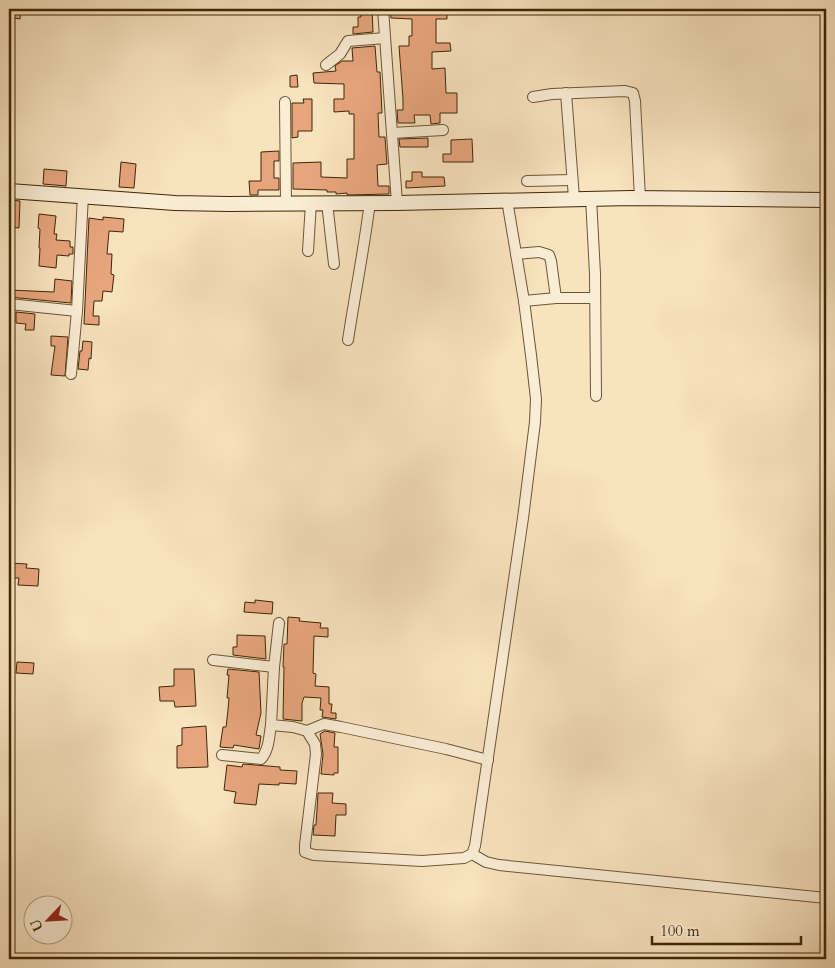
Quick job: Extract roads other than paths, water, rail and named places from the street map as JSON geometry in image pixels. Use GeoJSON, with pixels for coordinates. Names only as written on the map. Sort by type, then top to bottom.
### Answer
{"type":"FeatureCollection","features":[{"type":"Feature","properties":{"kind":"street"},"geometry":{"type":"LineString","coordinates":[[383,9],[397,203]]}},
{"type":"Feature","properties":{"kind":"street"},"geometry":{"type":"LineString","coordinates":[[326,65],[340,54],[348,41],[385,38]]}},
{"type":"Feature","properties":{"kind":"street"},"geometry":{"type":"LineString","coordinates":[[533,97],[566,93],[624,92],[634,94],[640,198]]}},
{"type":"Feature","properties":{"kind":"street"},"geometry":{"type":"LineString","coordinates":[[566,93],[574,198]]}},
{"type":"Feature","properties":{"kind":"street"},"geometry":{"type":"LineString","coordinates":[[285,102],[286,203]]}},
{"type":"Feature","properties":{"kind":"street"},"geometry":{"type":"LineString","coordinates":[[392,134],[443,130]]}},
{"type":"Feature","properties":{"kind":"street"},"geometry":{"type":"LineString","coordinates":[[527,181],[572,180]]}},
{"type":"Feature","properties":{"kind":"street"},"geometry":{"type":"LineString","coordinates":[[9,191],[175,203],[397,203],[574,198],[826,200]]}},
{"type":"Feature","properties":{"kind":"street"},"geometry":{"type":"LineString","coordinates":[[71,374],[77,311],[83,195]]}},
{"type":"Feature","properties":{"kind":"street"},"geometry":{"type":"LineString","coordinates":[[591,198],[596,396]]}},
{"type":"Feature","properties":{"kind":"street"},"geometry":{"type":"LineString","coordinates":[[307,731],[314,744],[316,754],[304,850],[307,853],[422,861],[464,858],[472,854],[476,846],[535,422],[536,399],[524,301],[507,200]]}},
{"type":"Feature","properties":{"kind":"street"},"geometry":{"type":"LineString","coordinates":[[327,202],[334,264]]}},
{"type":"Feature","properties":{"kind":"street"},"geometry":{"type":"LineString","coordinates":[[348,340],[370,202]]}},
{"type":"Feature","properties":{"kind":"street"},"geometry":{"type":"LineString","coordinates":[[308,251],[311,203]]}},
{"type":"Feature","properties":{"kind":"street"},"geometry":{"type":"LineString","coordinates":[[516,254],[539,252],[549,255],[556,298]]}},
{"type":"Feature","properties":{"kind":"street"},"geometry":{"type":"LineString","coordinates":[[524,301],[556,298],[595,298]]}},
{"type":"Feature","properties":{"kind":"street"},"geometry":{"type":"LineString","coordinates":[[9,304],[77,311]]}},
{"type":"Feature","properties":{"kind":"street"},"geometry":{"type":"LineString","coordinates":[[222,755],[261,759],[265,754],[271,725],[274,667],[279,623]]}},
{"type":"Feature","properties":{"kind":"street"},"geometry":{"type":"LineString","coordinates":[[212,660],[274,667]]}},
{"type":"Feature","properties":{"kind":"street"},"geometry":{"type":"LineString","coordinates":[[271,725],[293,727],[307,731],[324,724],[446,749],[488,760]]}},
{"type":"Feature","properties":{"kind":"street"},"geometry":{"type":"LineString","coordinates":[[472,854],[486,862],[499,865],[826,898]]}}]}
